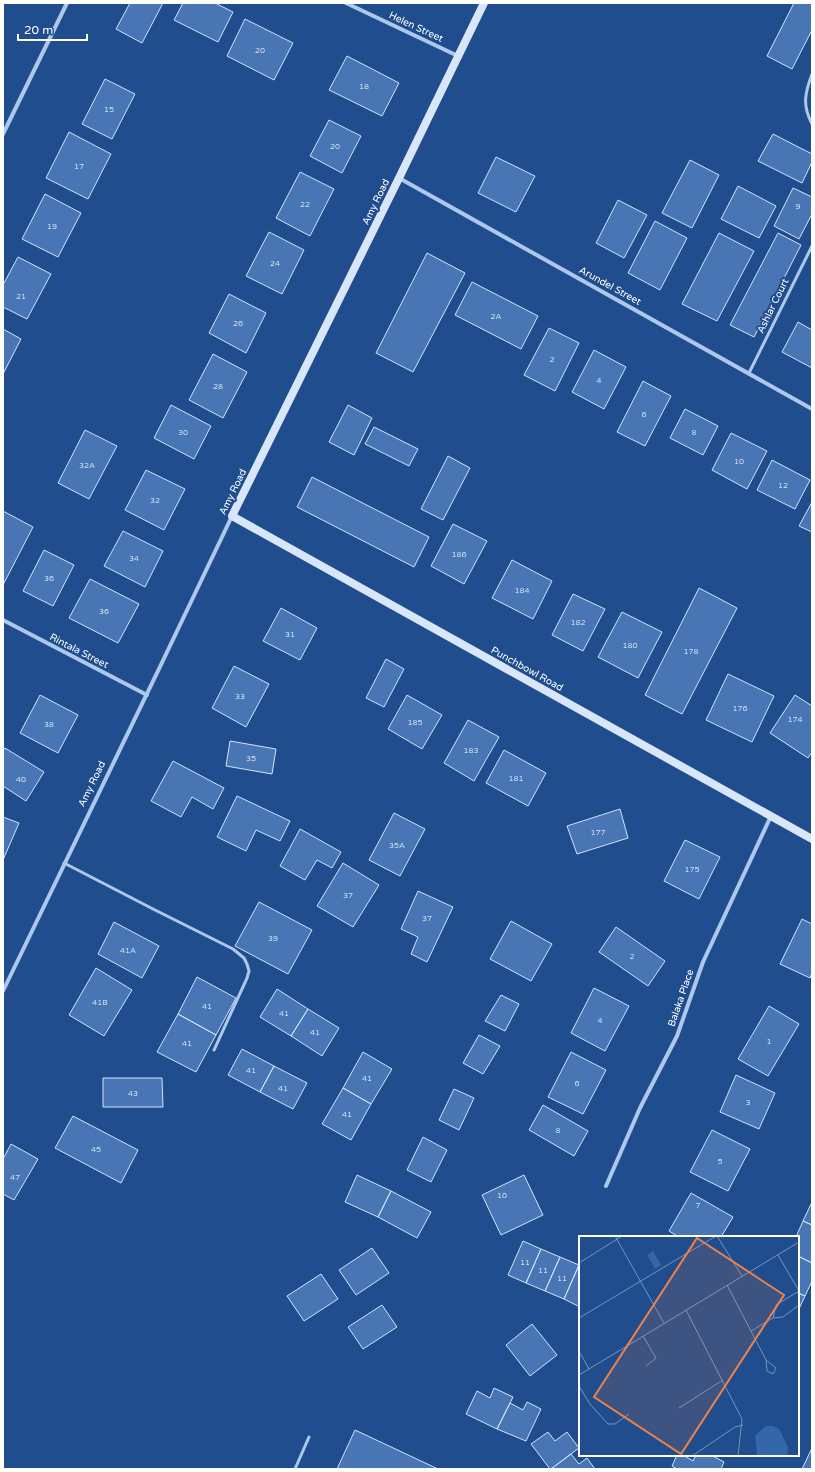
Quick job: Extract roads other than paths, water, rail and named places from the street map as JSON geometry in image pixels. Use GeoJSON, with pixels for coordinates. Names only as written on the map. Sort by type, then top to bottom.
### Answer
{"type":"FeatureCollection","features":[{"type":"Feature","properties":{"kind":"street"},"geometry":{"type":"LineString","coordinates":[[3,134],[67,3]]}},
{"type":"Feature","properties":{"kind":"street","name":"Helen Street"},"geometry":{"type":"LineString","coordinates":[[346,3],[458,56]]}},
{"type":"Feature","properties":{"kind":"street","name":"Amy Road"},"geometry":{"type":"LineString","coordinates":[[3,991],[232,516],[484,3]]}},
{"type":"Feature","properties":{"kind":"street","name":"Arundel Street"},"geometry":{"type":"LineString","coordinates":[[399,178],[812,409]]}},
{"type":"Feature","properties":{"kind":"street","name":"Punchbowl Road"},"geometry":{"type":"LineString","coordinates":[[232,516],[586,714],[772,815],[812,839]]}},
{"type":"Feature","properties":{"kind":"street","name":"Rintala Street"},"geometry":{"type":"LineString","coordinates":[[3,620],[147,695]]}},
{"type":"Feature","properties":{"kind":"street","name":"Balaka Place"},"geometry":{"type":"LineString","coordinates":[[606,1186],[640,1108],[677,1036],[703,962],[772,815]]}},
{"type":"Feature","properties":{"kind":"lane"},"geometry":{"type":"LineString","coordinates":[[812,74],[805,98],[806,108],[812,124]]}},
{"type":"Feature","properties":{"kind":"lane","name":"Ashlar Court"},"geometry":{"type":"LineString","coordinates":[[749,373],[812,246]]}},
{"type":"Feature","properties":{"kind":"lane"},"geometry":{"type":"LineString","coordinates":[[64,863],[216,940],[233,949],[244,958],[247,964],[247,978],[214,1050]]}},
{"type":"Feature","properties":{"kind":"lane"},"geometry":{"type":"LineString","coordinates":[[295,1469],[309,1437]]}}]}
